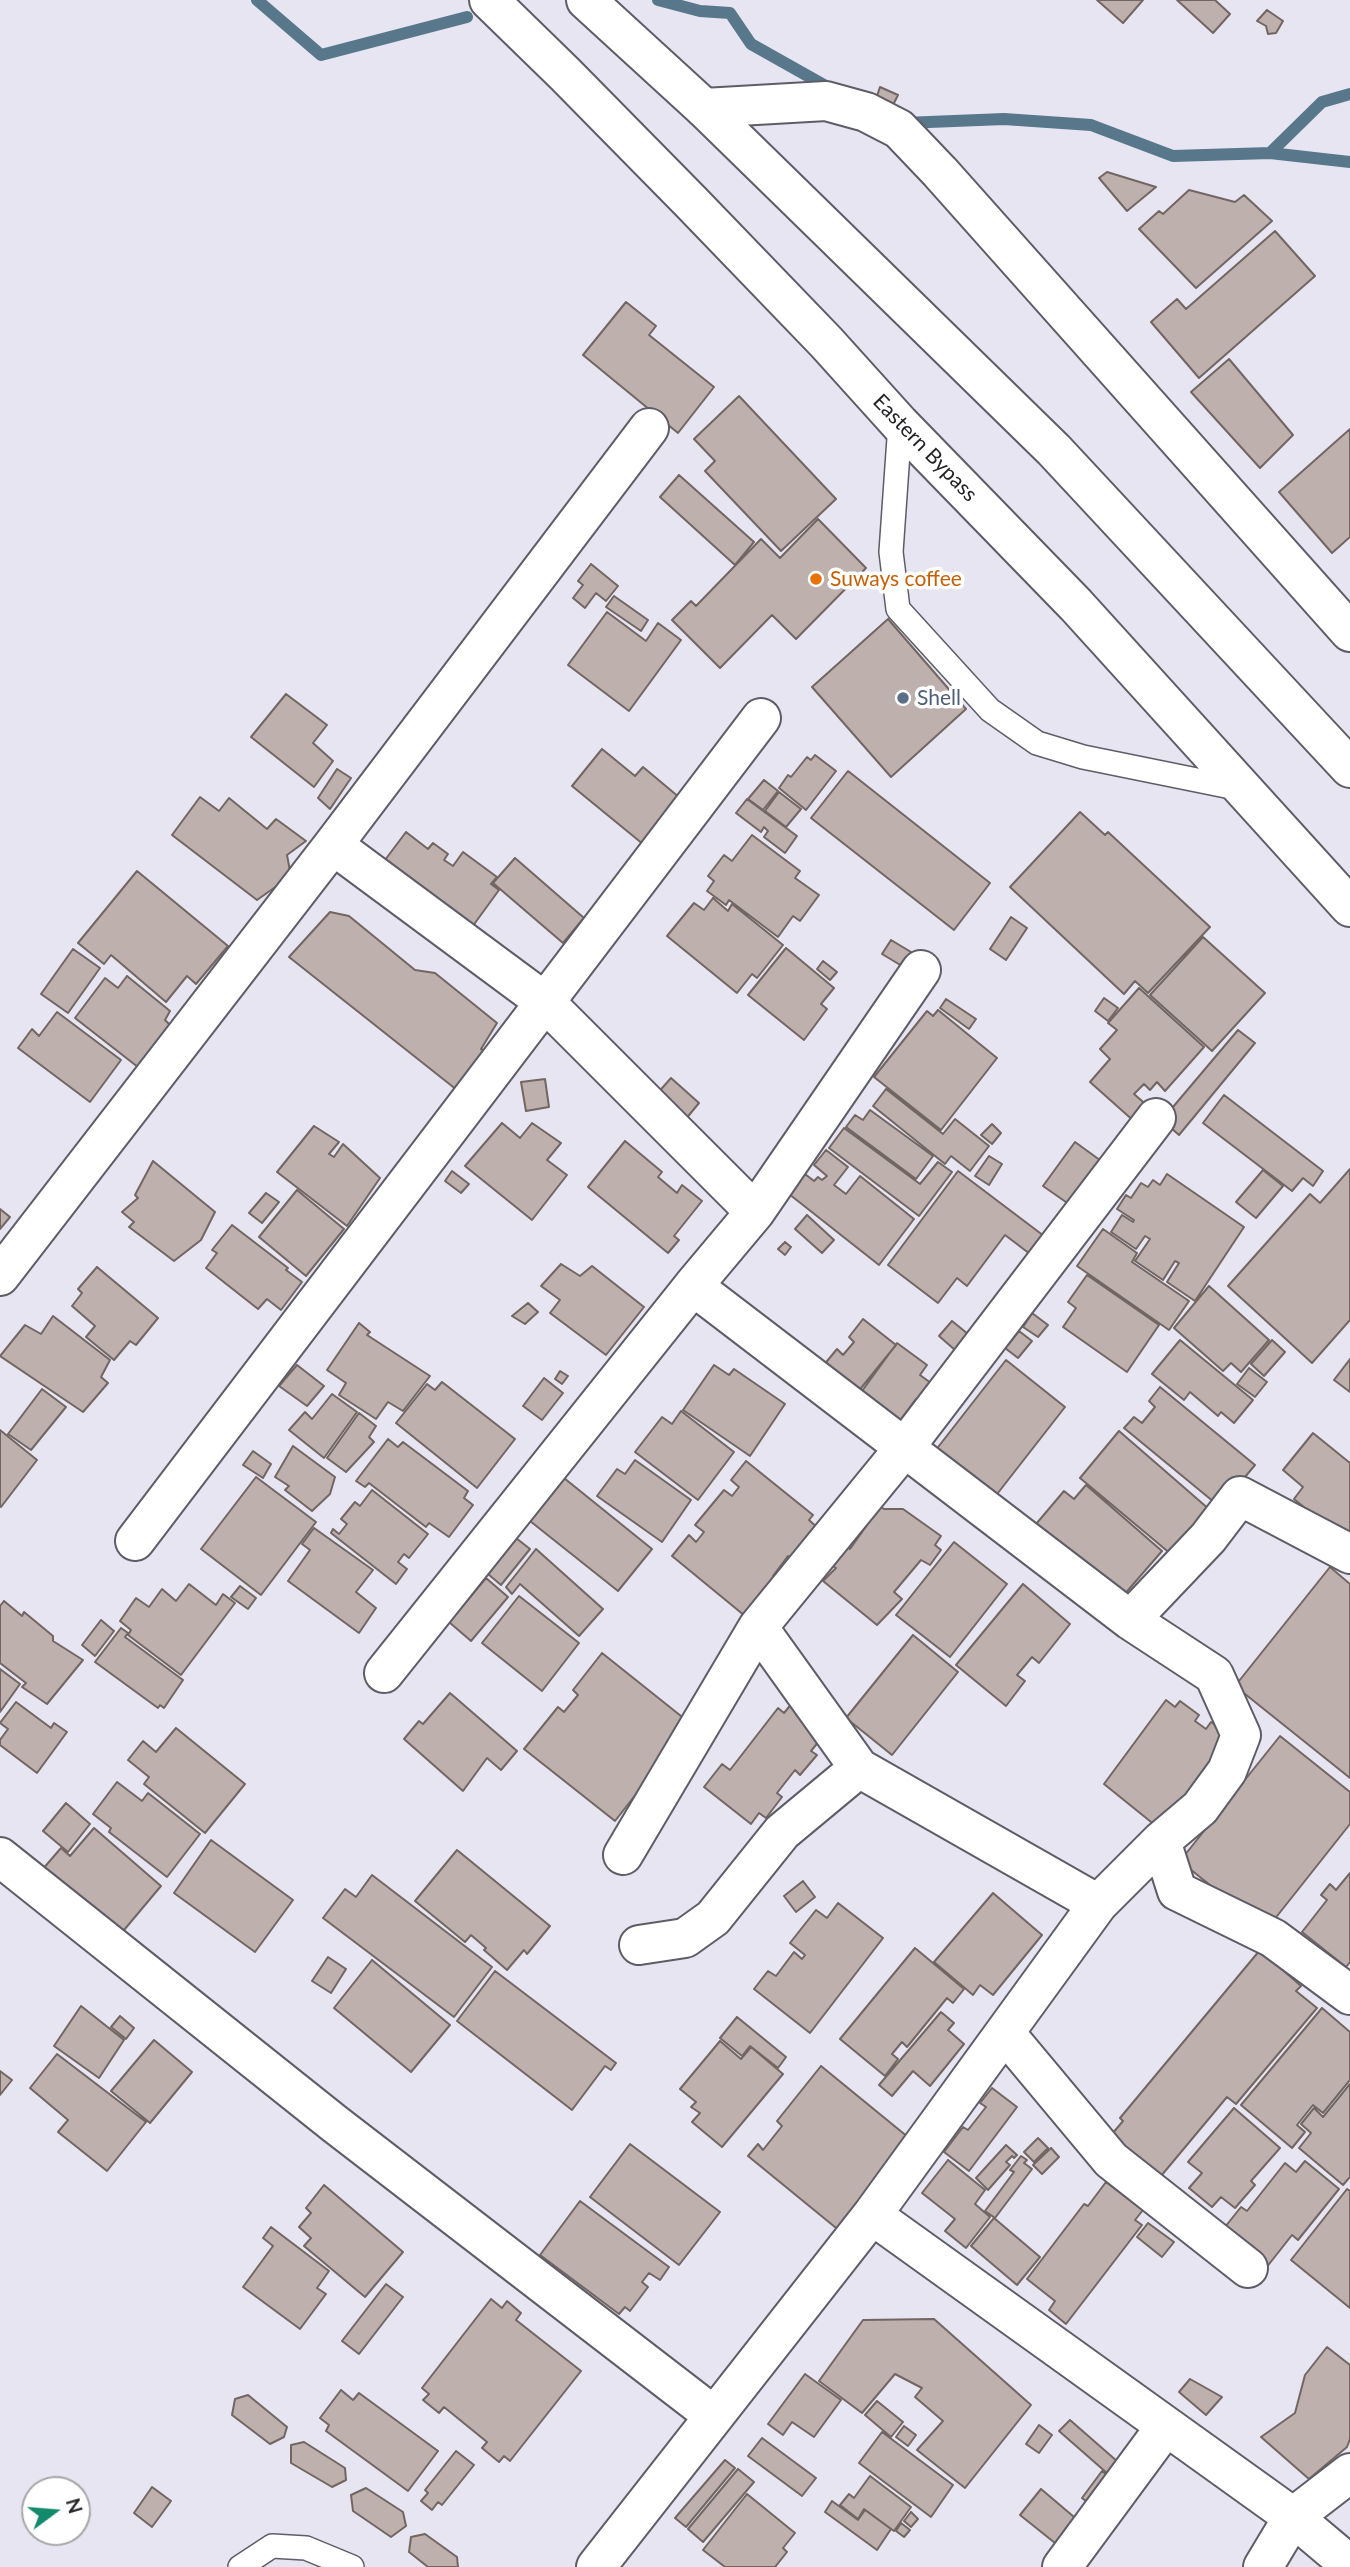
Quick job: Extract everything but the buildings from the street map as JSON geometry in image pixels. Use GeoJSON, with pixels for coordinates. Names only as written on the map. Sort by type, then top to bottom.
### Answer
{"type":"FeatureCollection","features":[{"type":"Feature","properties":{"kind":"street","name":"Eastern Bypass"},"geometry":{"type":"LineString","coordinates":[[489,0],[827,342],[900,424],[1076,605],[1350,907]]}},
{"type":"Feature","properties":{"kind":"street"},"geometry":{"type":"LineString","coordinates":[[586,0],[704,108],[1054,450],[1350,768]]}},
{"type":"Feature","properties":{"kind":"street"},"geometry":{"type":"LineString","coordinates":[[704,108],[826,102],[866,111],[899,129],[1350,632]]}},
{"type":"Feature","properties":{"kind":"street"},"geometry":{"type":"LineString","coordinates":[[0,1276],[649,428]]}},
{"type":"Feature","properties":{"kind":"street"},"geometry":{"type":"LineString","coordinates":[[135,1541],[761,718]]}},
{"type":"Feature","properties":{"kind":"street"},"geometry":{"type":"LineString","coordinates":[[332,845],[545,1002],[755,1212]]}},
{"type":"Feature","properties":{"kind":"street"},"geometry":{"type":"LineString","coordinates":[[384,1673],[755,1212],[921,970]]}},
{"type":"Feature","properties":{"kind":"street"},"geometry":{"type":"LineString","coordinates":[[623,1854],[758,1627],[905,1447],[1156,1118]]}},
{"type":"Feature","properties":{"kind":"street"},"geometry":{"type":"LineString","coordinates":[[596,2567],[872,2215],[1098,1904],[1161,1841],[1200,1808],[1227,1771],[1241,1735],[1214,1675],[1130,1620],[693,1286]]}},
{"type":"Feature","properties":{"kind":"street"},"geometry":{"type":"LineString","coordinates":[[1130,1620],[1208,1538],[1240,1496],[1350,1554]]}},
{"type":"Feature","properties":{"kind":"street"},"geometry":{"type":"LineString","coordinates":[[758,1627],[859,1768],[1098,1904]]}},
{"type":"Feature","properties":{"kind":"street"},"geometry":{"type":"LineString","coordinates":[[639,1945],[685,1938],[713,1918],[782,1832],[859,1768]]}},
{"type":"Feature","properties":{"kind":"street"},"geometry":{"type":"LineString","coordinates":[[1161,1841],[1177,1891],[1273,1938],[1350,1995]]}},
{"type":"Feature","properties":{"kind":"street"},"geometry":{"type":"LineString","coordinates":[[0,1857],[335,2124],[713,2415]]}},
{"type":"Feature","properties":{"kind":"street"},"geometry":{"type":"LineString","coordinates":[[1005,2033],[1111,2160],[1248,2268]]}},
{"type":"Feature","properties":{"kind":"street"},"geometry":{"type":"LineString","coordinates":[[872,2215],[1293,2517],[1350,2565]]}},
{"type":"Feature","properties":{"kind":"street"},"geometry":{"type":"LineString","coordinates":[[1062,2567],[1166,2426]]}},
{"type":"Feature","properties":{"kind":"street"},"geometry":{"type":"LineString","coordinates":[[1263,2567],[1293,2517],[1350,2473]]}},
{"type":"Feature","properties":{"kind":"lane"},"geometry":{"type":"LineString","coordinates":[[900,424],[891,552],[898,608],[990,710],[1037,743],[1083,757],[1244,789]]}},
{"type":"Feature","properties":{"kind":"lane"},"geometry":{"type":"LineString","coordinates":[[240,2567],[272,2546],[306,2548],[352,2567]]}},
{"type":"Feature","properties":{"kind":"waterway"},"geometry":{"type":"LineString","coordinates":[[257,0],[321,55],[467,17]]}},
{"type":"Feature","properties":{"kind":"waterway"},"geometry":{"type":"LineString","coordinates":[[658,0],[700,11],[730,13],[751,44],[831,89]]}},
{"type":"Feature","properties":{"kind":"waterway"},"geometry":{"type":"LineString","coordinates":[[1270,153],[1322,102],[1350,94]]}},
{"type":"Feature","properties":{"kind":"waterway"},"geometry":{"type":"LineString","coordinates":[[904,123],[1004,119],[1091,125],[1173,156],[1270,153],[1350,162]]}},
{"type":"Feature","properties":{"kind":"place","name":"Suways coffee"},"geometry":{"type":"Point","coordinates":[816,579]}},
{"type":"Feature","properties":{"kind":"place","name":"Shell"},"geometry":{"type":"Point","coordinates":[903,698]}}]}
